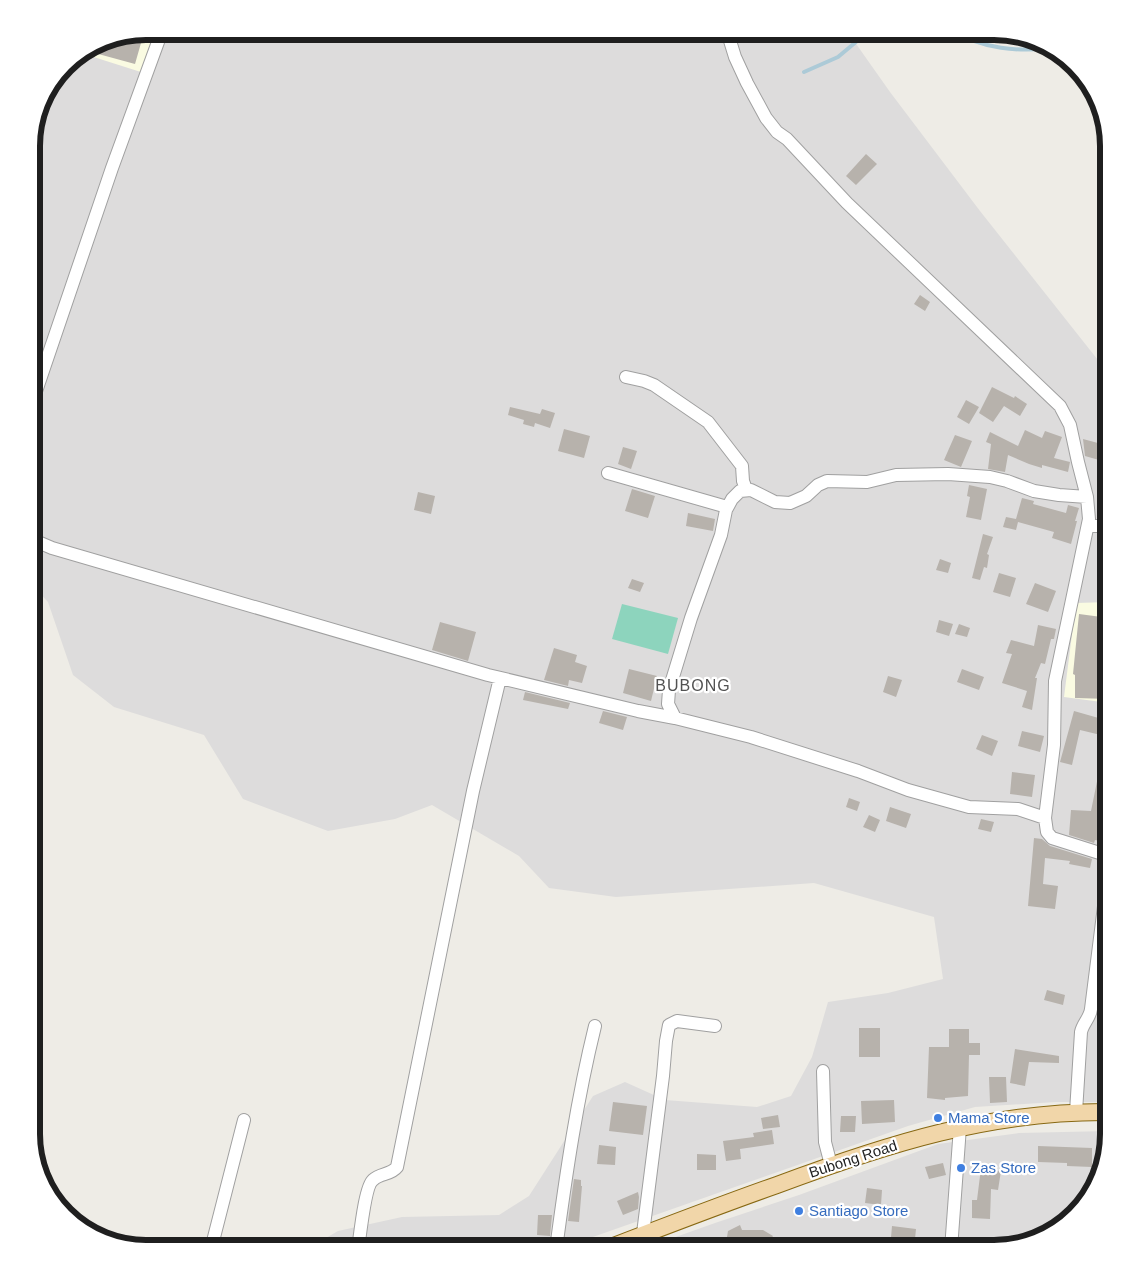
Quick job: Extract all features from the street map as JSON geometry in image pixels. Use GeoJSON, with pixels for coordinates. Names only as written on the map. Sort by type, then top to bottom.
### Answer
{"type":"FeatureCollection","features":[{"type":"Feature","properties":{"kind":"main road","name":"Bubong Road"},"geometry":{"type":"LineString","coordinates":[[647,1240],[832,1165],[960,1127],[996,1120],[1076,1112],[1100,1112]]}},
{"type":"Feature","properties":{"kind":"street"},"geometry":{"type":"LineString","coordinates":[[40,382],[112,168],[159,40]]}},
{"type":"Feature","properties":{"kind":"street"},"geometry":{"type":"LineString","coordinates":[[730,40],[747,83],[766,118],[777,132],[787,140],[847,203],[1060,406],[1070,425],[1087,497],[1089,509],[1088,526],[1055,682],[1054,745],[1044,818],[1047,832],[1052,838],[1100,853]]}},
{"type":"Feature","properties":{"kind":"street"},"geometry":{"type":"LineString","coordinates":[[626,378],[654,385],[708,422],[742,466],[743,481],[746,489]]}},
{"type":"Feature","properties":{"kind":"street"},"geometry":{"type":"LineString","coordinates":[[608,474],[727,507]]}},
{"type":"Feature","properties":{"kind":"street"},"geometry":{"type":"LineString","coordinates":[[675,718],[668,704],[670,690],[691,618],[721,535],[727,507],[736,494],[746,489],[775,502],[790,503],[806,496],[818,485],[826,481],[867,482],[888,475],[948,474],[990,477],[1034,491],[1087,497]]}},
{"type":"Feature","properties":{"kind":"street"},"geometry":{"type":"LineString","coordinates":[[1088,526],[1100,526]]}},
{"type":"Feature","properties":{"kind":"street"},"geometry":{"type":"LineString","coordinates":[[40,543],[175,585],[500,678],[675,718],[783,747],[908,790],[969,807],[1018,810],[1044,818]]}},
{"type":"Feature","properties":{"kind":"street"},"geometry":{"type":"LineString","coordinates":[[359,1240],[370,1182],[392,1172],[397,1167],[472,792],[500,678]]}},
{"type":"Feature","properties":{"kind":"street"},"geometry":{"type":"LineString","coordinates":[[1076,1112],[1081,1032],[1083,1024],[1091,1012],[1100,940]]}},
{"type":"Feature","properties":{"kind":"street"},"geometry":{"type":"LineString","coordinates":[[642,1240],[669,1025],[677,1021],[715,1026]]}},
{"type":"Feature","properties":{"kind":"street"},"geometry":{"type":"LineString","coordinates":[[557,1240],[566,1178],[595,1026]]}},
{"type":"Feature","properties":{"kind":"street"},"geometry":{"type":"LineString","coordinates":[[823,1070],[825,1142],[832,1165]]}},
{"type":"Feature","properties":{"kind":"street"},"geometry":{"type":"LineString","coordinates":[[213,1240],[244,1120]]}},
{"type":"Feature","properties":{"kind":"street"},"geometry":{"type":"LineString","coordinates":[[952,1240],[960,1127]]}},
{"type":"Feature","properties":{"kind":"shaded area"},"geometry":{"type":"Polygon","coordinates":[[[139,40],[853,40],[980,211],[1100,363],[1100,1102],[1056,1102],[975,1107],[908,1126],[584,1240],[322,1240],[338,1231],[402,1217],[499,1215],[529,1196],[593,1096],[625,1082],[665,1100],[757,1107],[791,1096],[812,1057],[828,1002],[888,993],[943,979],[934,917],[814,883],[616,897],[549,888],[519,856],[432,805],[395,819],[328,831],[243,799],[204,735],[114,707],[73,675],[48,602],[40,594],[40,139],[51,99],[66,76],[87,58],[105,48],[139,40]]]}},
{"type":"Feature","properties":{"kind":"shaded area"},"geometry":{"type":"Polygon","coordinates":[[[154,40],[144,73],[90,56],[105,48],[125,42],[154,40]]]}},
{"type":"Feature","properties":{"kind":"shaded area"},"geometry":{"type":"Polygon","coordinates":[[[1100,602],[1100,702],[1064,697],[1076,603],[1100,602]]]}},
{"type":"Feature","properties":{"kind":"shaded area"},"geometry":{"type":"Polygon","coordinates":[[[1100,1131],[1100,1141],[1098,1155],[1089,1181],[1074,1204],[1047,1226],[1015,1238],[1001,1240],[667,1240],[799,1195],[938,1144],[1019,1133],[1100,1131]]]}},
{"type":"Feature","properties":{"kind":"green space"},"geometry":{"type":"Polygon","coordinates":[[[622,604],[678,618],[668,654],[612,639],[622,604]]]}},
{"type":"Feature","properties":{"kind":"building"},"geometry":{"type":"Polygon","coordinates":[[[133,41],[141,43],[135,64],[95,53],[125,42],[133,41]]]}},
{"type":"Feature","properties":{"kind":"building"},"geometry":{"type":"Polygon","coordinates":[[[866,154],[877,164],[856,185],[846,176],[866,154]]]}},
{"type":"Feature","properties":{"kind":"building"},"geometry":{"type":"Polygon","coordinates":[[[920,295],[930,302],[925,311],[914,304],[920,295]]]}},
{"type":"Feature","properties":{"kind":"building"},"geometry":{"type":"Polygon","coordinates":[[[992,387],[1014,398],[1015,396],[1027,404],[1020,416],[1004,406],[993,422],[979,413],[992,387]]]}},
{"type":"Feature","properties":{"kind":"building"},"geometry":{"type":"Polygon","coordinates":[[[966,400],[979,407],[969,424],[957,417],[966,400]]]}},
{"type":"Feature","properties":{"kind":"building"},"geometry":{"type":"Polygon","coordinates":[[[510,407],[540,414],[542,409],[555,413],[550,428],[535,423],[534,427],[523,424],[524,420],[508,415],[510,407]]]}},
{"type":"Feature","properties":{"kind":"building"},"geometry":{"type":"Polygon","coordinates":[[[564,429],[590,436],[584,458],[558,451],[564,429]]]}},
{"type":"Feature","properties":{"kind":"building"},"geometry":{"type":"Polygon","coordinates":[[[1025,430],[1042,438],[1045,431],[1062,437],[1054,458],[1070,462],[1068,472],[1042,465],[1042,468],[1008,455],[1005,472],[988,469],[991,444],[986,442],[990,432],[1018,446],[1025,430]]]}},
{"type":"Feature","properties":{"kind":"building"},"geometry":{"type":"Polygon","coordinates":[[[955,435],[972,441],[961,467],[944,460],[955,435]]]}},
{"type":"Feature","properties":{"kind":"building"},"geometry":{"type":"Polygon","coordinates":[[[1083,439],[1100,444],[1100,460],[1085,456],[1083,439]]]}},
{"type":"Feature","properties":{"kind":"building"},"geometry":{"type":"Polygon","coordinates":[[[623,447],[637,451],[631,469],[618,464],[623,447]]]}},
{"type":"Feature","properties":{"kind":"building"},"geometry":{"type":"Polygon","coordinates":[[[969,485],[987,489],[981,520],[966,517],[970,497],[967,496],[969,485]]]}},
{"type":"Feature","properties":{"kind":"building"},"geometry":{"type":"Polygon","coordinates":[[[632,489],[655,496],[648,518],[625,511],[632,489]]]}},
{"type":"Feature","properties":{"kind":"building"},"geometry":{"type":"Polygon","coordinates":[[[418,492],[435,496],[431,514],[414,510],[418,492]]]}},
{"type":"Feature","properties":{"kind":"building"},"geometry":{"type":"Polygon","coordinates":[[[1022,498],[1034,501],[1033,504],[1066,513],[1068,505],[1079,508],[1071,544],[1052,538],[1054,532],[1018,522],[1016,530],[1003,527],[1006,517],[1016,519],[1022,498]]]}},
{"type":"Feature","properties":{"kind":"building"},"geometry":{"type":"Polygon","coordinates":[[[688,513],[715,519],[713,531],[686,526],[688,513]]]}},
{"type":"Feature","properties":{"kind":"building"},"geometry":{"type":"Polygon","coordinates":[[[983,534],[993,537],[987,554],[989,555],[987,568],[984,567],[980,580],[972,578],[983,534]]]}},
{"type":"Feature","properties":{"kind":"building"},"geometry":{"type":"Polygon","coordinates":[[[940,559],[951,563],[948,573],[936,570],[940,559]]]}},
{"type":"Feature","properties":{"kind":"building"},"geometry":{"type":"Polygon","coordinates":[[[999,573],[1016,578],[1010,597],[993,592],[999,573]]]}},
{"type":"Feature","properties":{"kind":"building"},"geometry":{"type":"Polygon","coordinates":[[[632,579],[644,583],[640,592],[628,588],[632,579]]]}},
{"type":"Feature","properties":{"kind":"building"},"geometry":{"type":"Polygon","coordinates":[[[1035,583],[1056,591],[1048,612],[1026,604],[1035,583]]]}},
{"type":"Feature","properties":{"kind":"building"},"geometry":{"type":"Polygon","coordinates":[[[1079,614],[1100,617],[1100,699],[1075,698],[1075,675],[1073,674],[1079,614]]]}},
{"type":"Feature","properties":{"kind":"building"},"geometry":{"type":"Polygon","coordinates":[[[939,620],[953,624],[949,636],[936,632],[939,620]]]}},
{"type":"Feature","properties":{"kind":"building"},"geometry":{"type":"Polygon","coordinates":[[[440,622],[476,632],[468,661],[432,650],[440,622]]]}},
{"type":"Feature","properties":{"kind":"building"},"geometry":{"type":"Polygon","coordinates":[[[959,624],[970,628],[967,637],[955,634],[959,624]]]}},
{"type":"Feature","properties":{"kind":"building"},"geometry":{"type":"Polygon","coordinates":[[[1038,625],[1056,629],[1054,639],[1051,639],[1045,664],[1041,663],[1035,678],[1037,678],[1032,710],[1022,707],[1027,691],[1002,683],[1012,654],[1006,653],[1011,640],[1034,646],[1038,625]]]}},
{"type":"Feature","properties":{"kind":"building"},"geometry":{"type":"Polygon","coordinates":[[[554,648],[577,655],[575,662],[587,666],[582,683],[569,680],[568,686],[544,680],[554,648]]]}},
{"type":"Feature","properties":{"kind":"building"},"geometry":{"type":"Polygon","coordinates":[[[629,669],[657,676],[651,701],[623,693],[629,669]]]}},
{"type":"Feature","properties":{"kind":"building"},"geometry":{"type":"Polygon","coordinates":[[[962,669],[984,677],[979,690],[957,682],[962,669]]]}},
{"type":"Feature","properties":{"kind":"building"},"geometry":{"type":"Polygon","coordinates":[[[888,676],[902,680],[896,697],[883,692],[888,676]]]}},
{"type":"Feature","properties":{"kind":"building"},"geometry":{"type":"Polygon","coordinates":[[[525,692],[570,703],[568,709],[523,700],[525,692]]]}},
{"type":"Feature","properties":{"kind":"building"},"geometry":{"type":"Polygon","coordinates":[[[603,711],[627,717],[623,730],[599,723],[603,711]]]}},
{"type":"Feature","properties":{"kind":"building"},"geometry":{"type":"Polygon","coordinates":[[[1074,711],[1100,718],[1100,735],[1080,730],[1072,765],[1060,762],[1074,711]]]}},
{"type":"Feature","properties":{"kind":"building"},"geometry":{"type":"Polygon","coordinates":[[[1022,731],[1044,736],[1040,752],[1018,746],[1022,731]]]}},
{"type":"Feature","properties":{"kind":"building"},"geometry":{"type":"Polygon","coordinates":[[[982,735],[998,741],[992,756],[976,749],[982,735]]]}},
{"type":"Feature","properties":{"kind":"building"},"geometry":{"type":"Polygon","coordinates":[[[1100,767],[1100,841],[1095,840],[1094,843],[1069,835],[1071,810],[1091,811],[1100,767]]]}},
{"type":"Feature","properties":{"kind":"building"},"geometry":{"type":"Polygon","coordinates":[[[1012,772],[1035,775],[1032,797],[1010,794],[1012,772]]]}},
{"type":"Feature","properties":{"kind":"building"},"geometry":{"type":"Polygon","coordinates":[[[849,798],[860,802],[857,811],[846,807],[849,798]]]}},
{"type":"Feature","properties":{"kind":"building"},"geometry":{"type":"Polygon","coordinates":[[[890,807],[911,814],[906,828],[886,821],[890,807]]]}},
{"type":"Feature","properties":{"kind":"building"},"geometry":{"type":"Polygon","coordinates":[[[869,815],[880,820],[875,832],[863,827],[869,815]]]}},
{"type":"Feature","properties":{"kind":"building"},"geometry":{"type":"Polygon","coordinates":[[[981,819],[994,822],[991,832],[978,829],[981,819]]]}},
{"type":"Feature","properties":{"kind":"building"},"geometry":{"type":"Polygon","coordinates":[[[1034,838],[1042,839],[1050,846],[1092,859],[1090,868],[1069,864],[1070,861],[1045,858],[1043,884],[1058,886],[1055,909],[1028,906],[1034,838]]]}},
{"type":"Feature","properties":{"kind":"building"},"geometry":{"type":"Polygon","coordinates":[[[1047,990],[1065,995],[1063,1005],[1044,1000],[1047,990]]]}},
{"type":"Feature","properties":{"kind":"building"},"geometry":{"type":"Polygon","coordinates":[[[859,1028],[880,1028],[880,1057],[859,1057],[859,1028]]]}},
{"type":"Feature","properties":{"kind":"building"},"geometry":{"type":"Polygon","coordinates":[[[949,1029],[969,1029],[969,1043],[980,1043],[980,1055],[969,1055],[968,1096],[945,1098],[945,1100],[927,1098],[929,1047],[949,1047],[949,1029]]]}},
{"type":"Feature","properties":{"kind":"building"},"geometry":{"type":"Polygon","coordinates":[[[1015,1049],[1059,1056],[1059,1063],[1029,1062],[1025,1086],[1010,1083],[1015,1049]]]}},
{"type":"Feature","properties":{"kind":"building"},"geometry":{"type":"Polygon","coordinates":[[[989,1077],[1006,1077],[1007,1102],[990,1103],[989,1077]]]}},
{"type":"Feature","properties":{"kind":"building"},"geometry":{"type":"Polygon","coordinates":[[[894,1100],[895,1122],[862,1124],[861,1101],[894,1100]]]}},
{"type":"Feature","properties":{"kind":"building"},"geometry":{"type":"Polygon","coordinates":[[[613,1102],[647,1106],[643,1135],[609,1131],[613,1102]]]}},
{"type":"Feature","properties":{"kind":"building"},"geometry":{"type":"Polygon","coordinates":[[[778,1115],[780,1127],[763,1129],[761,1118],[778,1115]]]}},
{"type":"Feature","properties":{"kind":"building"},"geometry":{"type":"Polygon","coordinates":[[[841,1116],[856,1116],[855,1132],[840,1132],[841,1116]]]}},
{"type":"Feature","properties":{"kind":"building"},"geometry":{"type":"Polygon","coordinates":[[[772,1130],[774,1144],[740,1149],[741,1159],[726,1161],[723,1141],[754,1137],[753,1133],[772,1130]]]}},
{"type":"Feature","properties":{"kind":"building"},"geometry":{"type":"Polygon","coordinates":[[[599,1145],[616,1147],[615,1165],[597,1164],[599,1145]]]}},
{"type":"Feature","properties":{"kind":"building"},"geometry":{"type":"Polygon","coordinates":[[[1038,1146],[1092,1148],[1092,1167],[1067,1166],[1067,1163],[1038,1162],[1038,1146]]]}},
{"type":"Feature","properties":{"kind":"building"},"geometry":{"type":"Polygon","coordinates":[[[697,1154],[716,1155],[716,1170],[697,1170],[697,1154]]]}},
{"type":"Feature","properties":{"kind":"building"},"geometry":{"type":"Polygon","coordinates":[[[943,1163],[946,1175],[929,1179],[925,1167],[943,1163]]]}},
{"type":"Feature","properties":{"kind":"building"},"geometry":{"type":"Polygon","coordinates":[[[981,1168],[1001,1171],[998,1190],[991,1189],[990,1219],[972,1218],[972,1200],[977,1200],[981,1168]]]}},
{"type":"Feature","properties":{"kind":"building"},"geometry":{"type":"Polygon","coordinates":[[[574,1179],[581,1180],[582,1186],[579,1222],[568,1221],[574,1179]]]}},
{"type":"Feature","properties":{"kind":"building"},"geometry":{"type":"Polygon","coordinates":[[[867,1188],[882,1190],[881,1205],[865,1203],[867,1188]]]}},
{"type":"Feature","properties":{"kind":"building"},"geometry":{"type":"Polygon","coordinates":[[[638,1192],[638,1209],[623,1215],[617,1201],[638,1192]]]}},
{"type":"Feature","properties":{"kind":"building"},"geometry":{"type":"Polygon","coordinates":[[[538,1215],[552,1215],[550,1236],[537,1235],[538,1215]]]}},
{"type":"Feature","properties":{"kind":"building"},"geometry":{"type":"Polygon","coordinates":[[[740,1225],[742,1230],[763,1230],[773,1236],[770,1240],[726,1240],[728,1231],[740,1225]]]}},
{"type":"Feature","properties":{"kind":"building"},"geometry":{"type":"Polygon","coordinates":[[[892,1226],[916,1229],[915,1240],[891,1240],[892,1226]]]}},
{"type":"Feature","properties":{"kind":"waterway"},"geometry":{"type":"LineString","coordinates":[[804,72],[838,57],[858,40]]}},
{"type":"Feature","properties":{"kind":"waterway"},"geometry":{"type":"LineString","coordinates":[[972,40],[1001,48],[1037,49]]}},
{"type":"Feature","properties":{"kind":"place","name":"Mama Store"},"geometry":{"type":"Point","coordinates":[938,1118]}},
{"type":"Feature","properties":{"kind":"place","name":"Zas Store"},"geometry":{"type":"Point","coordinates":[961,1168]}},
{"type":"Feature","properties":{"kind":"place","name":"Santiago Store"},"geometry":{"type":"Point","coordinates":[799,1211]}},
{"type":"Feature","properties":{"kind":"district","name":"BUBONG"},"geometry":{"type":"Point","coordinates":[693,685]}}]}
